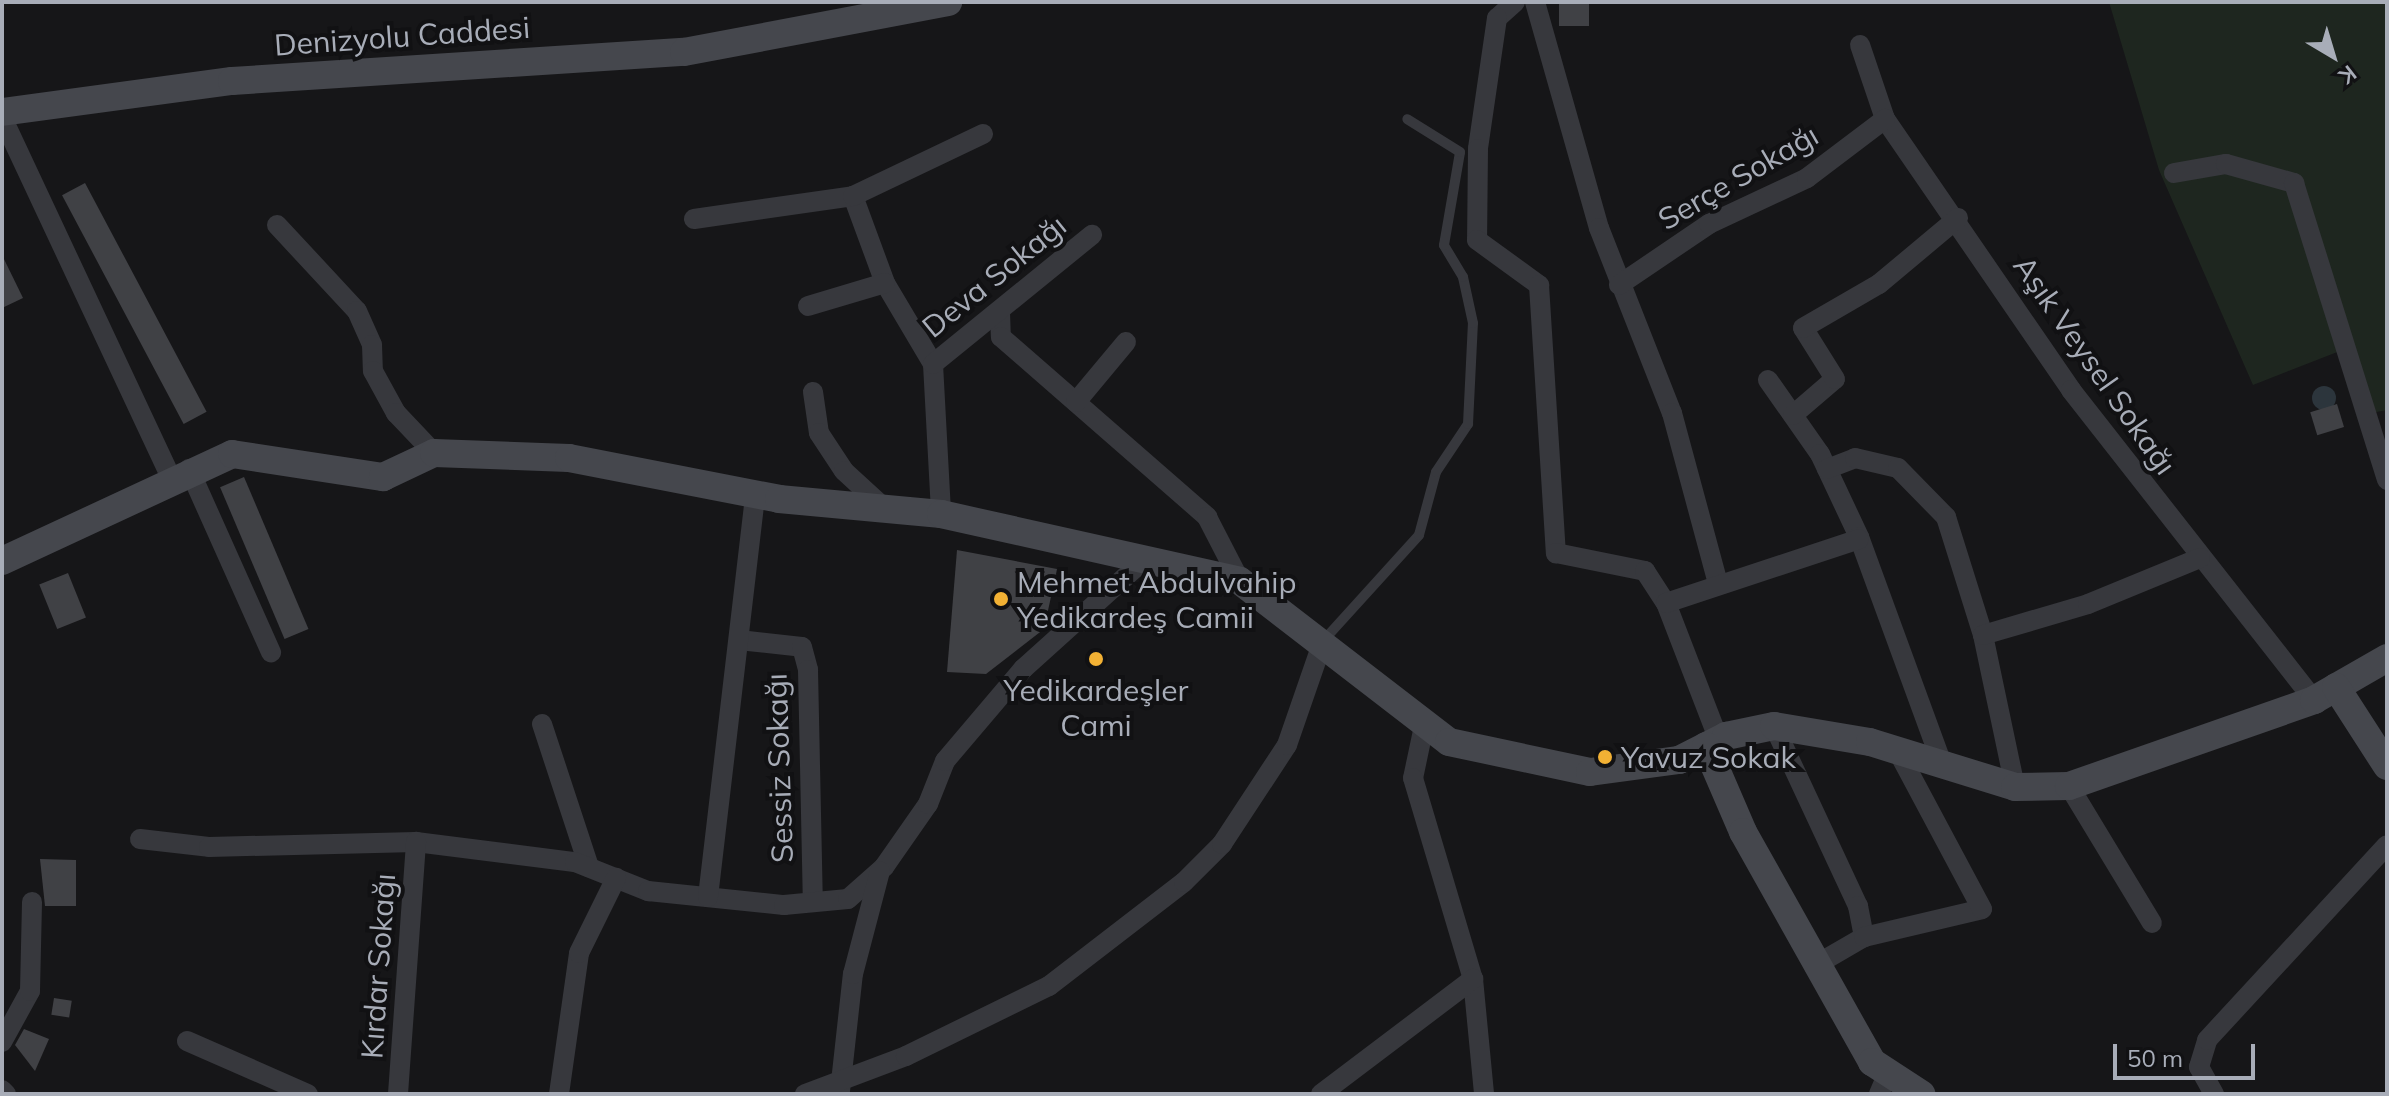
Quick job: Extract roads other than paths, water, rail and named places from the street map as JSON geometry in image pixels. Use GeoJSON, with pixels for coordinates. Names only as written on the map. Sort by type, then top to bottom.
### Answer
{"type":"FeatureCollection","features":[{"type":"Feature","properties":{"kind":"main road","name":"Denizyolu Caddesi"},"geometry":{"type":"LineString","coordinates":[[2,115],[232,81],[684,52],[948,2]]}},
{"type":"Feature","properties":{"kind":"main road"},"geometry":{"type":"LineString","coordinates":[[2,561],[180,474],[232,454],[267,454],[383,477],[434,453],[569,458],[755,495],[941,514],[1240,581],[1323,641],[1424,726],[1449,742],[1590,772],[1679,760],[1713,743],[1774,726],[1897,750],[2015,787],[2069,786],[2325,694],[2387,658]]}},
{"type":"Feature","properties":{"kind":"main road"},"geometry":{"type":"LineString","coordinates":[[2325,694],[2387,766]]}},
{"type":"Feature","properties":{"kind":"main road"},"geometry":{"type":"LineString","coordinates":[[1713,743],[1814,966],[1884,1083],[1921,1094]]}},
{"type":"Feature","properties":{"kind":"street"},"geometry":{"type":"LineString","coordinates":[[1515,2],[1497,18],[1478,149],[1477,240],[1539,285],[1556,553],[1645,571],[1666,603],[1713,743]]}},
{"type":"Feature","properties":{"kind":"street"},"geometry":{"type":"LineString","coordinates":[[1535,2],[1619,285],[1672,413],[1718,584]]}},
{"type":"Feature","properties":{"kind":"street","name":"Aşık Veysel Sokağı"},"geometry":{"type":"LineString","coordinates":[[1860,45],[1885,119],[1958,218],[2071,390],[2200,558],[2325,694]]}},
{"type":"Feature","properties":{"kind":"street"},"geometry":{"type":"LineString","coordinates":[[2,115],[271,652]]}},
{"type":"Feature","properties":{"kind":"street","name":"Serçe Sokağı"},"geometry":{"type":"LineString","coordinates":[[1619,285],[1709,224],[1807,178],[1885,119]]}},
{"type":"Feature","properties":{"kind":"street"},"geometry":{"type":"LineString","coordinates":[[694,219],[853,196],[983,134]]}},
{"type":"Feature","properties":{"kind":"street"},"geometry":{"type":"LineString","coordinates":[[2174,173],[2226,164],[2294,183],[2387,480]]}},
{"type":"Feature","properties":{"kind":"street"},"geometry":{"type":"LineString","coordinates":[[853,196],[885,283],[933,364],[941,514]]}},
{"type":"Feature","properties":{"kind":"street"},"geometry":{"type":"LineString","coordinates":[[1793,415],[1835,379],[1803,328],[1879,284],[1958,218]]}},
{"type":"Feature","properties":{"kind":"street"},"geometry":{"type":"LineString","coordinates":[[277,225],[357,311],[385,392],[434,453]]}},
{"type":"Feature","properties":{"kind":"street","name":"Deva Sokağı"},"geometry":{"type":"LineString","coordinates":[[933,364],[1092,235]]}},
{"type":"Feature","properties":{"kind":"street"},"geometry":{"type":"LineString","coordinates":[[808,306],[885,283]]}},
{"type":"Feature","properties":{"kind":"street"},"geometry":{"type":"LineString","coordinates":[[1000,312],[1001,337],[1207,517],[1240,581]]}},
{"type":"Feature","properties":{"kind":"street"},"geometry":{"type":"LineString","coordinates":[[1076,402],[1126,342]]}},
{"type":"Feature","properties":{"kind":"street"},"geometry":{"type":"LineString","coordinates":[[1768,380],[1827,469],[1859,539],[1942,764]]}},
{"type":"Feature","properties":{"kind":"street"},"geometry":{"type":"LineString","coordinates":[[813,392],[819,433],[844,471],[882,506]]}},
{"type":"Feature","properties":{"kind":"street"},"geometry":{"type":"LineString","coordinates":[[1827,469],[1855,458],[1898,468],[1925,490],[1946,517],[1983,635],[2015,787]]}},
{"type":"Feature","properties":{"kind":"street"},"geometry":{"type":"LineString","coordinates":[[708,897],[755,495]]}},
{"type":"Feature","properties":{"kind":"street"},"geometry":{"type":"LineString","coordinates":[[1666,603],[1859,539]]}},
{"type":"Feature","properties":{"kind":"street"},"geometry":{"type":"LineString","coordinates":[[1983,635],[2088,604],[2200,558]]}},
{"type":"Feature","properties":{"kind":"street"},"geometry":{"type":"LineString","coordinates":[[140,839],[209,847],[416,842],[589,867],[648,891],[813,902],[848,899],[880,871],[928,804],[945,761],[1023,669],[1144,560]]}},
{"type":"Feature","properties":{"kind":"street","name":"Sessiz Sokağı"},"geometry":{"type":"LineString","coordinates":[[739,640],[802,647],[808,670],[813,902]]}},
{"type":"Feature","properties":{"kind":"street"},"geometry":{"type":"LineString","coordinates":[[805,1094],[841,1088],[1049,986],[1184,882],[1222,844],[1287,745],[1323,641]]}},
{"type":"Feature","properties":{"kind":"street"},"geometry":{"type":"LineString","coordinates":[[542,724],[589,867]]}},
{"type":"Feature","properties":{"kind":"street"},"geometry":{"type":"LineString","coordinates":[[1424,726],[1413,778],[1473,979],[1484,1094]]}},
{"type":"Feature","properties":{"kind":"street"},"geometry":{"type":"LineString","coordinates":[[1774,726],[1858,906],[1864,937]]}},
{"type":"Feature","properties":{"kind":"street"},"geometry":{"type":"LineString","coordinates":[[1814,966],[1864,937],[1982,909],[1897,750]]}},
{"type":"Feature","properties":{"kind":"street"},"geometry":{"type":"LineString","coordinates":[[2069,786],[2152,923]]}},
{"type":"Feature","properties":{"kind":"street","name":"Kırdar Sokağı"},"geometry":{"type":"LineString","coordinates":[[398,1094],[416,842]]}},
{"type":"Feature","properties":{"kind":"street"},"geometry":{"type":"LineString","coordinates":[[2214,1094],[2199,1067],[2207,1040],[2387,845]]}},
{"type":"Feature","properties":{"kind":"street"},"geometry":{"type":"LineString","coordinates":[[841,1088],[853,974],[880,871]]}},
{"type":"Feature","properties":{"kind":"street"},"geometry":{"type":"LineString","coordinates":[[559,1094],[579,953],[616,878]]}},
{"type":"Feature","properties":{"kind":"street"},"geometry":{"type":"LineString","coordinates":[[2,1042],[30,991],[32,902]]}},
{"type":"Feature","properties":{"kind":"street"},"geometry":{"type":"LineString","coordinates":[[1321,1094],[1473,979]]}},
{"type":"Feature","properties":{"kind":"street"},"geometry":{"type":"LineString","coordinates":[[187,1041],[308,1094]]}},
{"type":"Feature","properties":{"kind":"lane"},"geometry":{"type":"LineString","coordinates":[[1323,641],[1419,535],[1436,472],[1468,424],[1473,323],[1463,277],[1444,245],[1460,152],[1407,119]]}},
{"type":"Feature","properties":{"kind":"place","name":"Mehmet Abdulvahip Yedikardeş Camii"},"geometry":{"type":"Point","coordinates":[1001,599]}},
{"type":"Feature","properties":{"kind":"place","name":"Yedikardeşler Cami"},"geometry":{"type":"Point","coordinates":[1096,659]}},
{"type":"Feature","properties":{"kind":"place","name":"Yavuz Sokak"},"geometry":{"type":"Point","coordinates":[1605,757]}}]}
